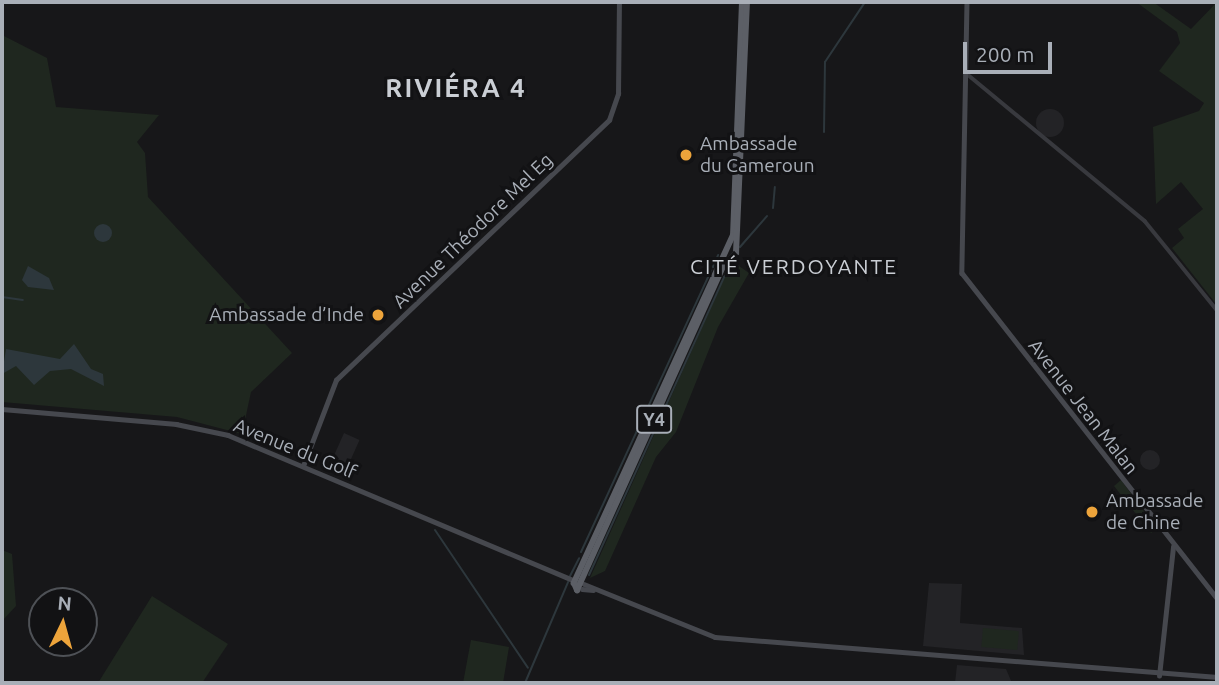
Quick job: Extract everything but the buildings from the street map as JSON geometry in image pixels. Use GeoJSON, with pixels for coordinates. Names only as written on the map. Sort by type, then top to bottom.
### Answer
{"type":"FeatureCollection","features":[{"type":"Feature","properties":{"kind":"highway"},"geometry":{"type":"LineString","coordinates":[[726,256],[737,212],[744,2]]}},
{"type":"Feature","properties":{"kind":"highway"},"geometry":{"type":"LineString","coordinates":[[726,256],[736,248],[743,212],[744,2]]}},
{"type":"Feature","properties":{"kind":"highway"},"geometry":{"type":"LineString","coordinates":[[728,244],[736,248]]}},
{"type":"Feature","properties":{"kind":"highway","name":"Y4"},"geometry":{"type":"LineString","coordinates":[[579,584],[726,256]]}},
{"type":"Feature","properties":{"kind":"main road","name":"Avenue Théodore Mel Eg"},"geometry":{"type":"LineString","coordinates":[[303,466],[336,380],[609,120],[618,94],[619,2]]}},
{"type":"Feature","properties":{"kind":"main road","name":"Avenue Jean Malan"},"geometry":{"type":"LineString","coordinates":[[967,2],[962,273],[1173,546],[1217,598]]}},
{"type":"Feature","properties":{"kind":"main road","name":"Avenue du Golf"},"geometry":{"type":"LineString","coordinates":[[2,409],[176,424],[228,435],[579,584]]}},
{"type":"Feature","properties":{"kind":"main road"},"geometry":{"type":"LineString","coordinates":[[1159,676],[1173,546]]}},
{"type":"Feature","properties":{"kind":"main road"},"geometry":{"type":"LineString","coordinates":[[579,584],[712,636],[1159,676],[1217,677]]}},
{"type":"Feature","properties":{"kind":"street"},"geometry":{"type":"LineString","coordinates":[[965,72],[1145,221],[1217,310]]}},
{"type":"Feature","properties":{"kind":"shaded area"},"geometry":{"type":"Polygon","coordinates":[[[1136,2],[1153,2],[1191,29],[1217,2],[1217,305],[1172,248],[1184,238],[1178,229],[1203,209],[1181,182],[1156,204],[1153,127],[1199,111],[1204,103],[1159,71],[1180,43],[1177,32],[1136,2]]]}},
{"type":"Feature","properties":{"kind":"shaded area"},"geometry":{"type":"Polygon","coordinates":[[[2,35],[47,58],[56,107],[159,115],[137,142],[145,153],[148,197],[292,353],[251,392],[242,434],[177,417],[2,402],[2,35]]]}},
{"type":"Feature","properties":{"kind":"shaded area"},"geometry":{"type":"Polygon","coordinates":[[[1050,109],[1060,113],[1064,123],[1060,133],[1050,137],[1040,133],[1036,123],[1040,113],[1050,109]]]}},
{"type":"Feature","properties":{"kind":"shaded area"},"geometry":{"type":"Polygon","coordinates":[[[99,224],[107,224],[112,233],[110,240],[99,242],[94,237],[94,229],[99,224]]]}},
{"type":"Feature","properties":{"kind":"shaded area"},"geometry":{"type":"Polygon","coordinates":[[[28,266],[49,278],[54,290],[28,287],[22,280],[28,266]]]}},
{"type":"Feature","properties":{"kind":"shaded area"},"geometry":{"type":"Polygon","coordinates":[[[739,266],[749,273],[718,327],[676,432],[656,457],[605,571],[590,578],[726,274],[739,266]]]}},
{"type":"Feature","properties":{"kind":"shaded area"},"geometry":{"type":"Polygon","coordinates":[[[74,344],[91,369],[103,374],[104,386],[71,369],[50,371],[34,385],[16,366],[2,374],[6,349],[60,359],[74,344]]]}},
{"type":"Feature","properties":{"kind":"shaded area"},"geometry":{"type":"Polygon","coordinates":[[[344,433],[360,440],[344,476],[328,469],[344,433]]]}},
{"type":"Feature","properties":{"kind":"shaded area"},"geometry":{"type":"Polygon","coordinates":[[[1150,450],[1157,453],[1160,460],[1157,467],[1150,470],[1143,467],[1140,460],[1143,453],[1150,450]]]}},
{"type":"Feature","properties":{"kind":"shaded area"},"geometry":{"type":"Polygon","coordinates":[[[1121,480],[1157,529],[1151,533],[1114,486],[1121,480]]]}},
{"type":"Feature","properties":{"kind":"shaded area"},"geometry":{"type":"Polygon","coordinates":[[[2,550],[12,554],[16,606],[2,621],[2,550]]]}},
{"type":"Feature","properties":{"kind":"shaded area"},"geometry":{"type":"Polygon","coordinates":[[[929,583],[962,584],[960,623],[1022,628],[1024,655],[923,646],[929,583]]]}},
{"type":"Feature","properties":{"kind":"shaded area"},"geometry":{"type":"Polygon","coordinates":[[[152,596],[228,644],[202,683],[98,683],[152,596]]]}},
{"type":"Feature","properties":{"kind":"shaded area"},"geometry":{"type":"Polygon","coordinates":[[[983,628],[1019,631],[1017,650],[981,647],[983,628]]]}},
{"type":"Feature","properties":{"kind":"shaded area"},"geometry":{"type":"Polygon","coordinates":[[[471,640],[509,647],[503,683],[463,683],[471,640]]]}},
{"type":"Feature","properties":{"kind":"shaded area"},"geometry":{"type":"Polygon","coordinates":[[[957,665],[1006,669],[1012,683],[955,683],[957,665]]]}},
{"type":"Feature","properties":{"kind":"waterway"},"geometry":{"type":"LineString","coordinates":[[824,132],[825,62],[865,2]]}},
{"type":"Feature","properties":{"kind":"waterway"},"geometry":{"type":"LineString","coordinates":[[773,208],[775,187]]}},
{"type":"Feature","properties":{"kind":"waterway"},"geometry":{"type":"LineString","coordinates":[[740,247],[767,216]]}},
{"type":"Feature","properties":{"kind":"waterway"},"geometry":{"type":"LineString","coordinates":[[713,267],[718,255]]}},
{"type":"Feature","properties":{"kind":"waterway"},"geometry":{"type":"LineString","coordinates":[[589,575],[724,277],[738,265]]}},
{"type":"Feature","properties":{"kind":"waterway"},"geometry":{"type":"LineString","coordinates":[[581,552],[711,271]]}},
{"type":"Feature","properties":{"kind":"waterway"},"geometry":{"type":"LineString","coordinates":[[2,297],[23,300]]}},
{"type":"Feature","properties":{"kind":"waterway"},"geometry":{"type":"LineString","coordinates":[[435,530],[528,668]]}},
{"type":"Feature","properties":{"kind":"waterway"},"geometry":{"type":"LineString","coordinates":[[570,576],[579,558]]}},
{"type":"Feature","properties":{"kind":"waterway"},"geometry":{"type":"LineString","coordinates":[[525,683],[568,582]]}},
{"type":"Feature","properties":{"kind":"place","name":"Ambassade du Cameroun"},"geometry":{"type":"Point","coordinates":[686,155]}},
{"type":"Feature","properties":{"kind":"place","name":"Ambassade d’Inde"},"geometry":{"type":"Point","coordinates":[378,315]}},
{"type":"Feature","properties":{"kind":"place","name":"Ambassade de Chine"},"geometry":{"type":"Point","coordinates":[1092,512]}},
{"type":"Feature","properties":{"kind":"district","name":"RIVIÉRA 4"},"geometry":{"type":"Point","coordinates":[456,88]}},
{"type":"Feature","properties":{"kind":"district","name":"CITÉ VERDOYANTE"},"geometry":{"type":"Point","coordinates":[794,266]}}]}
